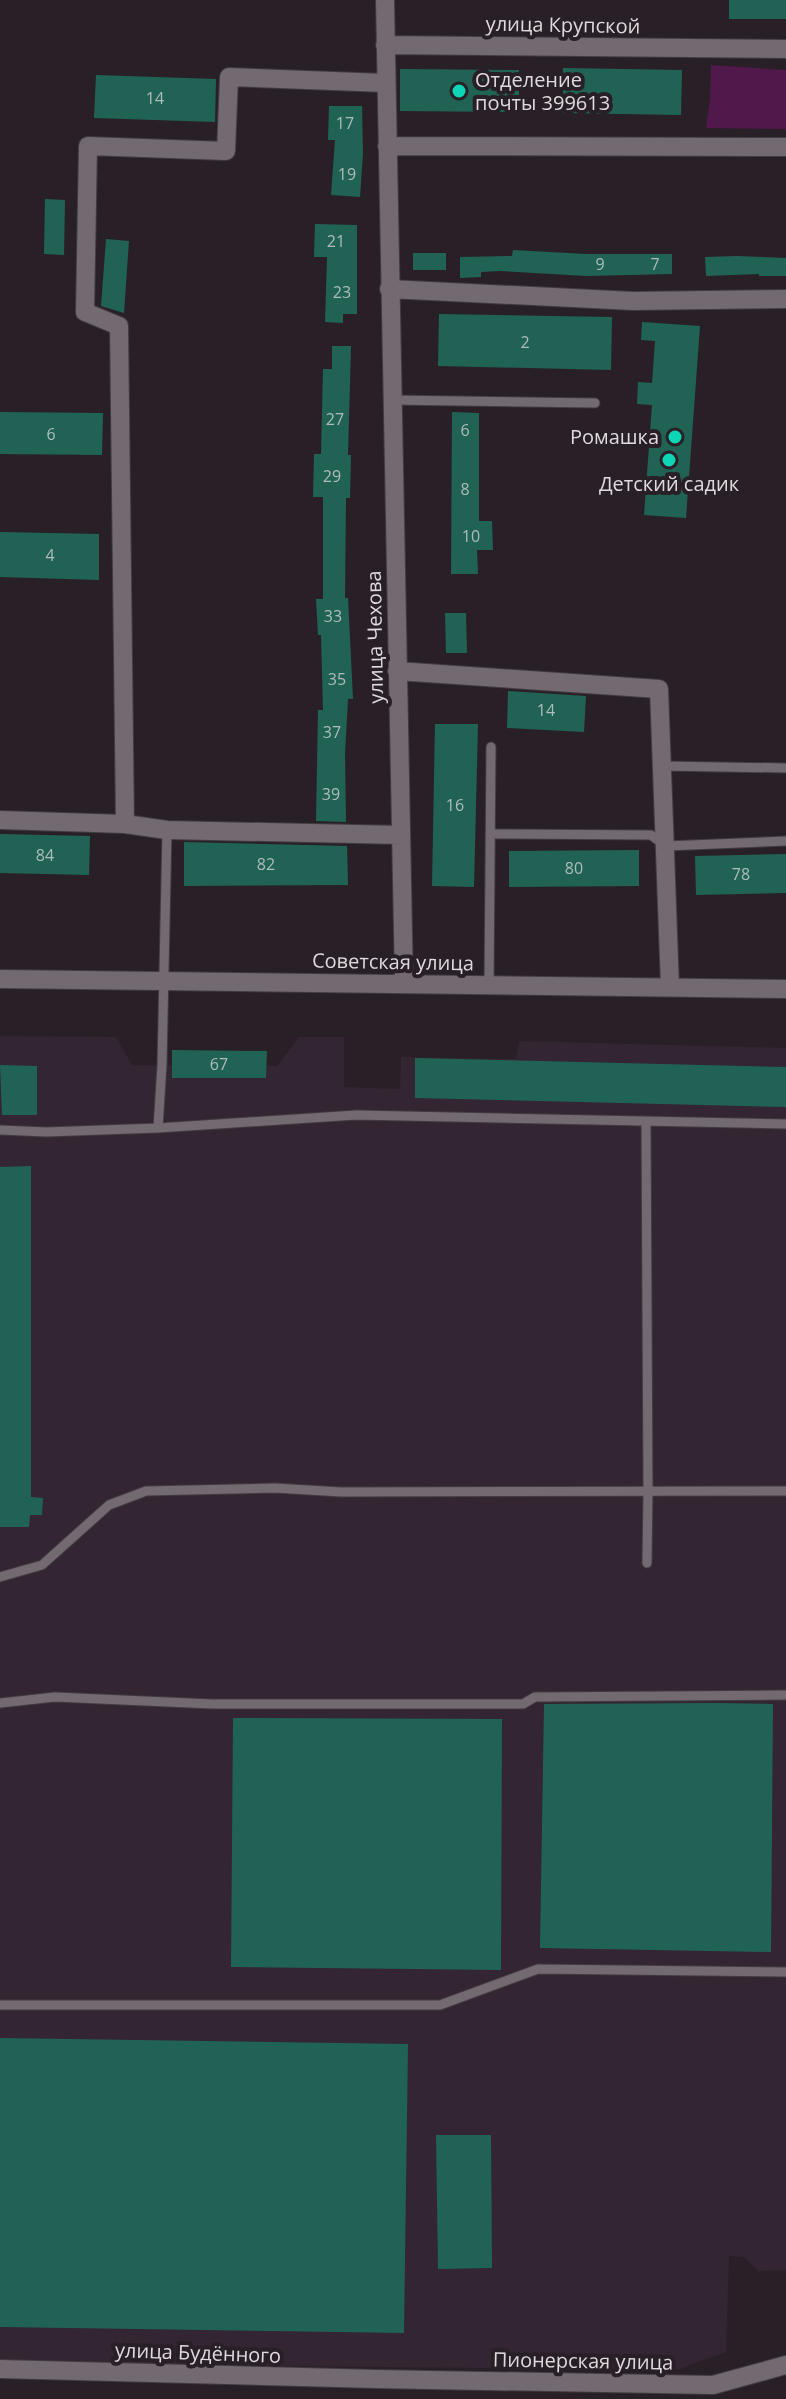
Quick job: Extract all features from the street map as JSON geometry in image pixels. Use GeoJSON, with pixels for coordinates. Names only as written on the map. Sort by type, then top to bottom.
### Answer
{"type":"FeatureCollection","features":[{"type":"Feature","properties":{"kind":"street"},"geometry":{"type":"LineString","coordinates":[[385,0],[385,45]]}},
{"type":"Feature","properties":{"kind":"street","name":"улица Крупской"},"geometry":{"type":"LineString","coordinates":[[385,45],[786,49]]}},
{"type":"Feature","properties":{"kind":"street","name":"улица Чехова"},"geometry":{"type":"LineString","coordinates":[[385,45],[404,984]]}},
{"type":"Feature","properties":{"kind":"street"},"geometry":{"type":"LineString","coordinates":[[125,824],[119,326],[85,312],[88,146],[226,151],[229,77],[385,83]]}},
{"type":"Feature","properties":{"kind":"street"},"geometry":{"type":"LineString","coordinates":[[387,146],[786,147]]}},
{"type":"Feature","properties":{"kind":"street"},"geometry":{"type":"LineString","coordinates":[[389,289],[633,301],[786,299]]}},
{"type":"Feature","properties":{"kind":"street"},"geometry":{"type":"LineString","coordinates":[[397,671],[659,689],[670,987]]}},
{"type":"Feature","properties":{"kind":"street"},"geometry":{"type":"LineString","coordinates":[[0,820],[125,824],[167,830],[401,835]]}},
{"type":"Feature","properties":{"kind":"street","name":"Советская улица"},"geometry":{"type":"LineString","coordinates":[[0,979],[786,989]]}},
{"type":"Feature","properties":{"kind":"street","name":"Пионерская улица"},"geometry":{"type":"LineString","coordinates":[[376,2379],[713,2385],[786,2365]]}},
{"type":"Feature","properties":{"kind":"street","name":"улица Будённого"},"geometry":{"type":"LineString","coordinates":[[0,2369],[376,2379]]}},
{"type":"Feature","properties":{"kind":"street"},"geometry":{"type":"LineString","coordinates":[[374,2399],[376,2379]]}},
{"type":"Feature","properties":{"kind":"lane"},"geometry":{"type":"LineString","coordinates":[[392,400],[595,403]]}},
{"type":"Feature","properties":{"kind":"lane"},"geometry":{"type":"LineString","coordinates":[[489,985],[491,747]]}},
{"type":"Feature","properties":{"kind":"lane"},"geometry":{"type":"LineString","coordinates":[[663,766],[786,768]]}},
{"type":"Feature","properties":{"kind":"lane"},"geometry":{"type":"LineString","coordinates":[[158,1128],[167,830]]}},
{"type":"Feature","properties":{"kind":"lane"},"geometry":{"type":"LineString","coordinates":[[490,834],[651,835],[666,846],[786,841]]}},
{"type":"Feature","properties":{"kind":"lane"},"geometry":{"type":"LineString","coordinates":[[0,1130],[46,1132],[158,1128],[356,1115],[786,1124]]}},
{"type":"Feature","properties":{"kind":"lane"},"geometry":{"type":"LineString","coordinates":[[646,1122],[647,1563]]}},
{"type":"Feature","properties":{"kind":"lane"},"geometry":{"type":"LineString","coordinates":[[0,1577],[42,1565],[109,1505],[146,1491],[275,1488],[341,1492],[786,1491]]}},
{"type":"Feature","properties":{"kind":"lane"},"geometry":{"type":"LineString","coordinates":[[0,1703],[55,1697],[212,1704],[523,1704],[535,1697],[786,1695]]}},
{"type":"Feature","properties":{"kind":"lane"},"geometry":{"type":"LineString","coordinates":[[0,2005],[440,2005],[538,1969],[786,1972]]}},
{"type":"Feature","properties":{"kind":"shaded area"},"geometry":{"type":"Polygon","coordinates":[[[711,65],[786,70],[786,129],[706,128],[711,65]]]}},
{"type":"Feature","properties":{"kind":"shaded area"},"geometry":{"type":"Polygon","coordinates":[[[0,1036],[116,1037],[132,1065],[277,1066],[299,1037],[344,1037],[344,1087],[400,1089],[401,1057],[516,1059],[519,1041],[786,1048],[786,2270],[758,2271],[744,2257],[729,2256],[726,2352],[677,2370],[0,2363],[0,1036]]]}},
{"type":"Feature","properties":{"kind":"building"},"geometry":{"type":"Polygon","coordinates":[[[729,0],[786,0],[786,19],[729,19],[729,0]]]}},
{"type":"Feature","properties":{"kind":"building"},"geometry":{"type":"Polygon","coordinates":[[[563,68],[682,70],[681,115],[563,113],[563,68]]]}},
{"type":"Feature","properties":{"kind":"building","name":"Отделение почты 399613"},"geometry":{"type":"Polygon","coordinates":[[[400,69],[519,70],[519,112],[400,111],[400,69]]]}},
{"type":"Feature","properties":{"kind":"building"},"geometry":{"type":"Polygon","coordinates":[[[96,75],[216,79],[215,122],[94,118],[96,75]]]}},
{"type":"Feature","properties":{"kind":"building"},"geometry":{"type":"Polygon","coordinates":[[[329,106],[362,106],[360,197],[331,195],[335,140],[328,140],[329,106]]]}},
{"type":"Feature","properties":{"kind":"building"},"geometry":{"type":"Polygon","coordinates":[[[45,199],[65,200],[64,255],[44,254],[45,199]]]}},
{"type":"Feature","properties":{"kind":"building"},"geometry":{"type":"Polygon","coordinates":[[[315,224],[357,225],[357,314],[343,314],[343,323],[325,322],[327,257],[314,257],[315,224]]]}},
{"type":"Feature","properties":{"kind":"building"},"geometry":{"type":"Polygon","coordinates":[[[106,239],[129,241],[124,313],[101,306],[106,239]]]}},
{"type":"Feature","properties":{"kind":"building"},"geometry":{"type":"Polygon","coordinates":[[[513,250],[672,254],[672,274],[586,276],[500,271],[481,272],[481,277],[460,278],[460,257],[512,256],[513,250]]]}},
{"type":"Feature","properties":{"kind":"building"},"geometry":{"type":"Polygon","coordinates":[[[413,253],[446,253],[446,270],[413,270],[413,253]]]}},
{"type":"Feature","properties":{"kind":"building"},"geometry":{"type":"Polygon","coordinates":[[[705,257],[786,258],[786,276],[706,276],[705,257]]]}},
{"type":"Feature","properties":{"kind":"building"},"geometry":{"type":"Polygon","coordinates":[[[439,314],[612,317],[611,370],[438,366],[439,314]]]}},
{"type":"Feature","properties":{"kind":"building","name":"Детский садик"},"geometry":{"type":"Polygon","coordinates":[[[642,322],[700,326],[686,518],[644,515],[652,405],[637,404],[638,382],[652,383],[655,341],[641,340],[642,322]]]}},
{"type":"Feature","properties":{"kind":"building"},"geometry":{"type":"Polygon","coordinates":[[[332,346],[351,346],[350,498],[346,498],[345,598],[348,598],[353,699],[348,699],[346,822],[316,821],[318,710],[323,710],[321,635],[318,635],[316,599],[323,599],[323,497],[313,497],[314,454],[321,454],[323,369],[332,369],[332,346]]]}},
{"type":"Feature","properties":{"kind":"building"},"geometry":{"type":"Polygon","coordinates":[[[0,412],[103,413],[102,455],[0,454],[0,412]]]}},
{"type":"Feature","properties":{"kind":"building"},"geometry":{"type":"Polygon","coordinates":[[[452,412],[479,413],[479,521],[492,521],[493,550],[477,550],[478,574],[451,574],[452,412]]]}},
{"type":"Feature","properties":{"kind":"building"},"geometry":{"type":"Polygon","coordinates":[[[0,532],[99,534],[99,580],[0,577],[0,532]]]}},
{"type":"Feature","properties":{"kind":"building"},"geometry":{"type":"Polygon","coordinates":[[[445,613],[466,613],[467,653],[446,653],[445,613]]]}},
{"type":"Feature","properties":{"kind":"building"},"geometry":{"type":"Polygon","coordinates":[[[508,691],[586,696],[584,732],[507,728],[508,691]]]}},
{"type":"Feature","properties":{"kind":"building"},"geometry":{"type":"Polygon","coordinates":[[[435,724],[478,724],[474,887],[432,886],[435,724]]]}},
{"type":"Feature","properties":{"kind":"building"},"geometry":{"type":"Polygon","coordinates":[[[0,834],[90,836],[89,875],[0,873],[0,834]]]}},
{"type":"Feature","properties":{"kind":"building"},"geometry":{"type":"Polygon","coordinates":[[[184,842],[347,846],[348,885],[184,886],[184,842]]]}},
{"type":"Feature","properties":{"kind":"building"},"geometry":{"type":"Polygon","coordinates":[[[639,850],[639,886],[509,887],[509,851],[639,850]]]}},
{"type":"Feature","properties":{"kind":"building"},"geometry":{"type":"Polygon","coordinates":[[[786,854],[786,893],[696,895],[695,856],[786,854]]]}},
{"type":"Feature","properties":{"kind":"building"},"geometry":{"type":"Polygon","coordinates":[[[172,1050],[267,1051],[266,1078],[172,1078],[172,1050]]]}},
{"type":"Feature","properties":{"kind":"building"},"geometry":{"type":"Polygon","coordinates":[[[415,1058],[786,1067],[786,1107],[415,1098],[415,1058]]]}},
{"type":"Feature","properties":{"kind":"building"},"geometry":{"type":"Polygon","coordinates":[[[0,1065],[37,1066],[37,1115],[2,1115],[0,1065]]]}},
{"type":"Feature","properties":{"kind":"building"},"geometry":{"type":"Polygon","coordinates":[[[31,1166],[31,1497],[43,1498],[42,1515],[30,1515],[29,1527],[0,1527],[0,1167],[31,1166]]]}},
{"type":"Feature","properties":{"kind":"building"},"geometry":{"type":"Polygon","coordinates":[[[544,1704],[773,1704],[771,1952],[540,1948],[544,1704]]]}},
{"type":"Feature","properties":{"kind":"building"},"geometry":{"type":"Polygon","coordinates":[[[233,1718],[502,1719],[501,1970],[231,1967],[233,1718]]]}},
{"type":"Feature","properties":{"kind":"building"},"geometry":{"type":"Polygon","coordinates":[[[0,2038],[408,2044],[404,2333],[0,2327],[0,2038]]]}},
{"type":"Feature","properties":{"kind":"building"},"geometry":{"type":"Polygon","coordinates":[[[436,2135],[491,2135],[492,2268],[438,2269],[436,2135]]]}},
{"type":"Feature","properties":{"kind":"place","name":"Отделение почты 399613"},"geometry":{"type":"Point","coordinates":[459,91]}},
{"type":"Feature","properties":{"kind":"place","name":"Ромашка"},"geometry":{"type":"Point","coordinates":[675,437]}},
{"type":"Feature","properties":{"kind":"place","name":"Детский садик"},"geometry":{"type":"Point","coordinates":[669,460]}}]}
